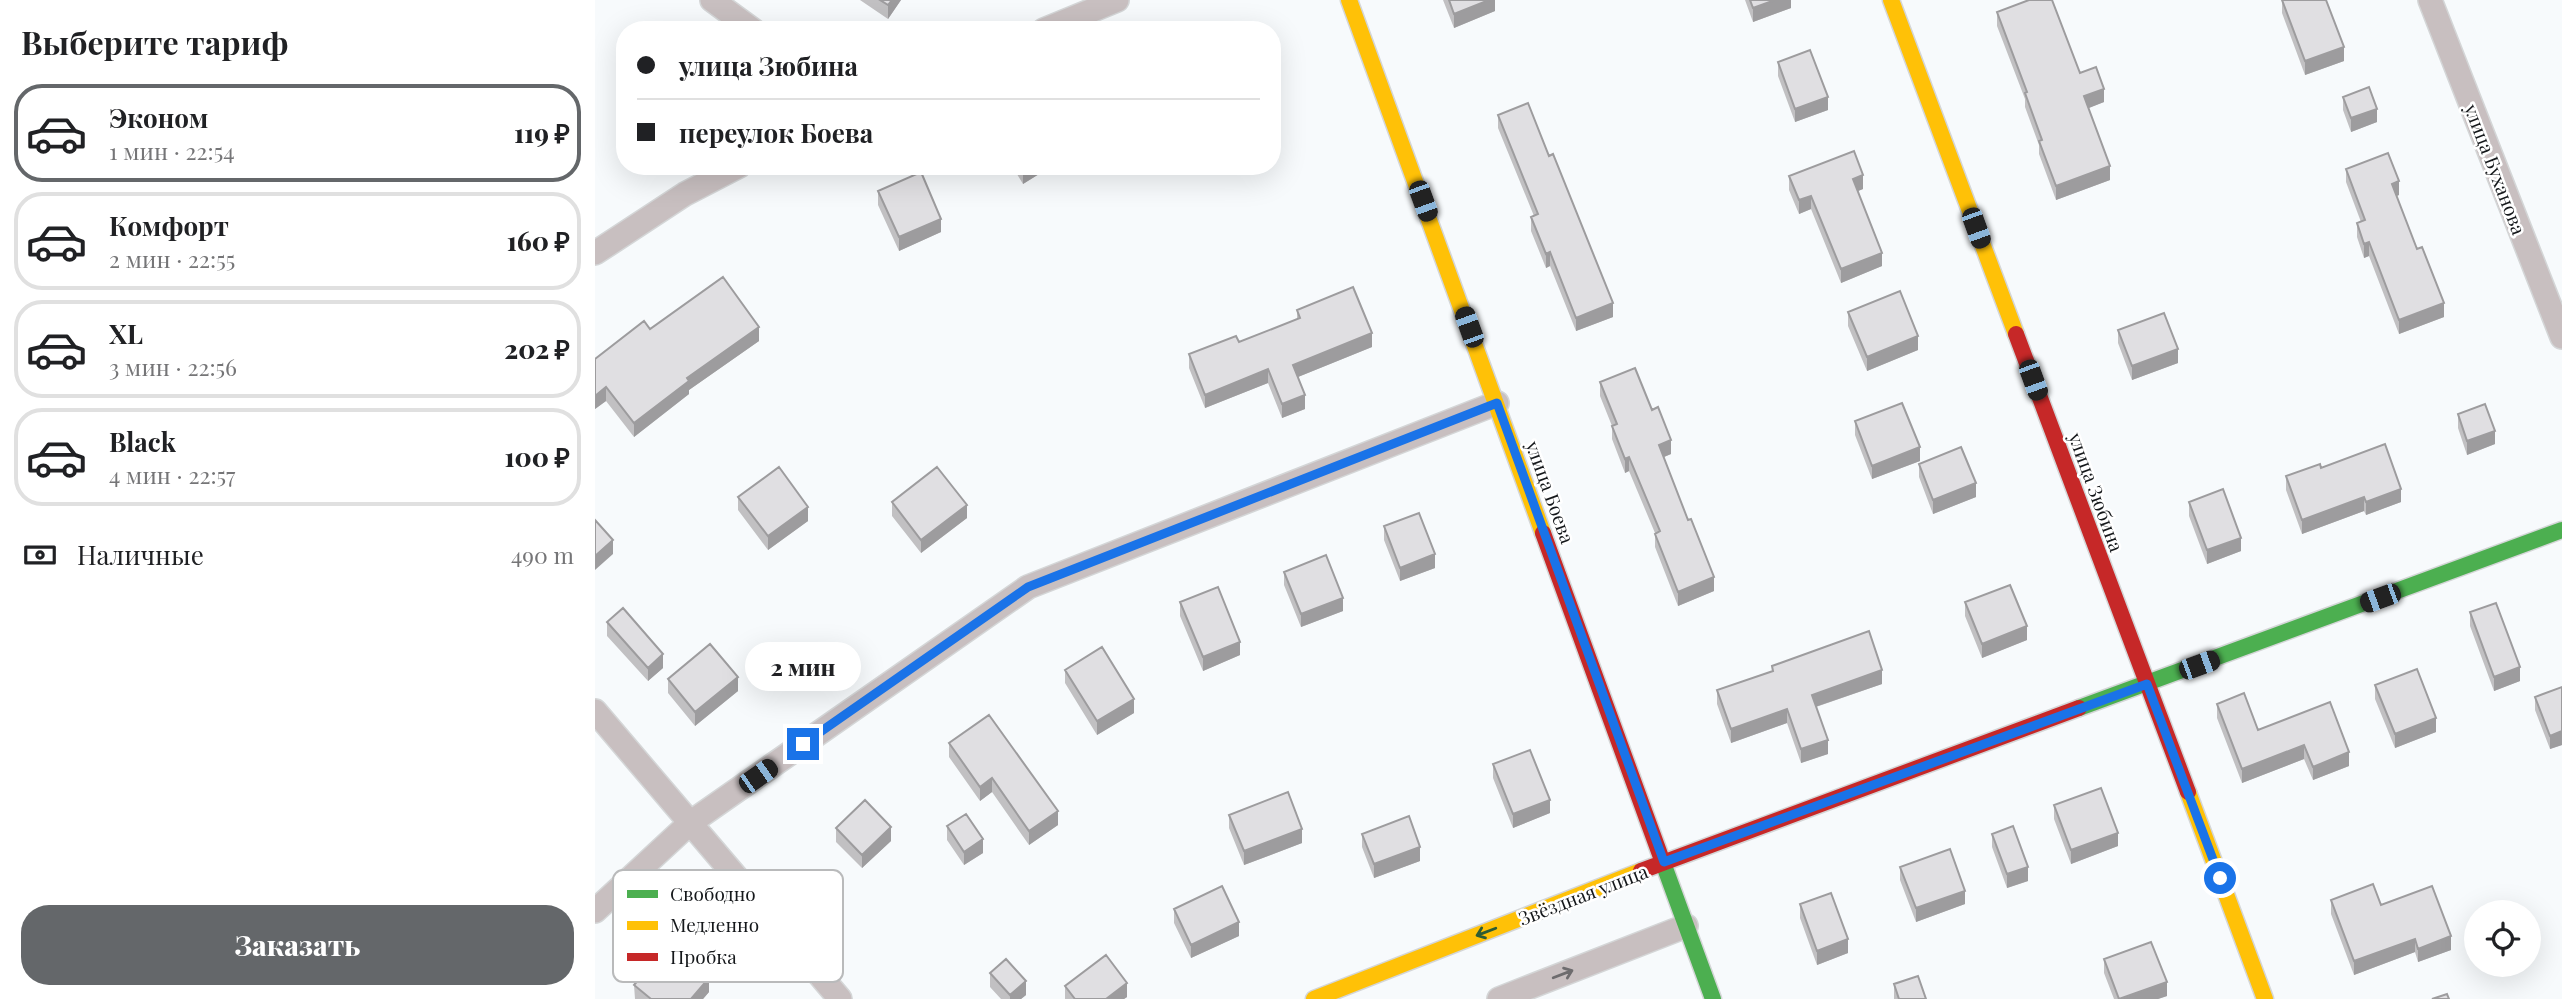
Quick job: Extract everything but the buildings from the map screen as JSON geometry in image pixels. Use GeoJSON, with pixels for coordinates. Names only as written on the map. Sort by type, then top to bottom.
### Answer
{"type":"FeatureCollection","features":[{"type":"Feature","properties":{"kind":"street"},"geometry":{"type":"LineString","coordinates":[[712,0],[741,21]]}},
{"type":"Feature","properties":{"kind":"street"},"geometry":{"type":"LineString","coordinates":[[1066,21],[1117,0]]}},
{"type":"Feature","properties":{"kind":"street","name":"улица Боева"},"geometry":{"type":"LineString","coordinates":[[1349,0],[1713,999]]}},
{"type":"Feature","properties":{"kind":"street","name":"улица Зюбина"},"geometry":{"type":"LineString","coordinates":[[1891,0],[2265,999]]}},
{"type":"Feature","properties":{"kind":"street","name":"улица Буханова"},"geometry":{"type":"LineString","coordinates":[[2430,0],[2562,337]]}},
{"type":"Feature","properties":{"kind":"street"},"geometry":{"type":"LineString","coordinates":[[595,253],[685,194],[722,175]]}},
{"type":"Feature","properties":{"kind":"street"},"geometry":{"type":"LineString","coordinates":[[639,870],[690,823],[1028,587],[1497,403]]}},
{"type":"Feature","properties":{"kind":"street","name":"Звёздная улица"},"geometry":{"type":"LineString","coordinates":[[1314,999],[1664,862],[2562,530]]}},
{"type":"Feature","properties":{"kind":"street"},"geometry":{"type":"LineString","coordinates":[[595,711],[730,870]]}},
{"type":"Feature","properties":{"kind":"street"},"geometry":{"type":"LineString","coordinates":[[595,911],[613,894]]}},
{"type":"Feature","properties":{"kind":"street"},"geometry":{"type":"LineString","coordinates":[[1499,999],[1686,926]]}},
{"type":"Feature","properties":{"kind":"street"},"geometry":{"type":"LineString","coordinates":[[826,982],[840,999]]}},
{"type":"Feature","properties":{"kind":"traffic: fast"},"geometry":{"type":"LineString","coordinates":[[2079,708],[2562,530]]}},
{"type":"Feature","properties":{"kind":"traffic: fast"},"geometry":{"type":"LineString","coordinates":[[1662,860],[1713,999]]}},
{"type":"Feature","properties":{"kind":"traffic: slow"},"geometry":{"type":"LineString","coordinates":[[1349,0],[1543,533]]}},
{"type":"Feature","properties":{"kind":"traffic: slow"},"geometry":{"type":"LineString","coordinates":[[1891,0],[2016,334]]}},
{"type":"Feature","properties":{"kind":"traffic: slow"},"geometry":{"type":"LineString","coordinates":[[2188,792],[2265,999]]}},
{"type":"Feature","properties":{"kind":"traffic: slow"},"geometry":{"type":"LineString","coordinates":[[1314,999],[1641,871]]}},
{"type":"Feature","properties":{"kind":"traffic: jam"},"geometry":{"type":"LineString","coordinates":[[2016,334],[2188,792]]}},
{"type":"Feature","properties":{"kind":"traffic: jam"},"geometry":{"type":"LineString","coordinates":[[1543,533],[1662,860]]}},
{"type":"Feature","properties":{"kind":"traffic: jam"},"geometry":{"type":"LineString","coordinates":[[1641,871],[2079,708]]}},
{"type":"Feature","properties":{"kind":"route"},"geometry":{"type":"LineString","coordinates":[[803,744],[1028,587],[1497,403],[1664,862],[2147,684],[2220,878]]}}]}
